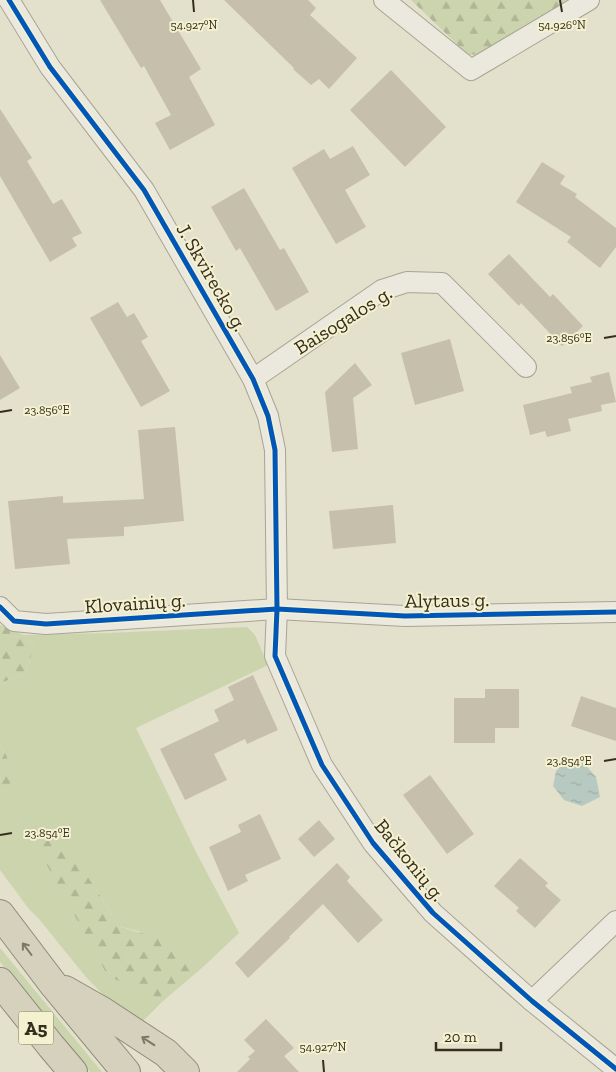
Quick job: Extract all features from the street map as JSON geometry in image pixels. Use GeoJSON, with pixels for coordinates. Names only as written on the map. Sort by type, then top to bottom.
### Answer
{"type":"FeatureCollection","features":[{"type":"Feature","properties":{"kind":"highway","name":"A5"},"geometry":{"type":"LineString","coordinates":[[0,914],[53,984],[126,1072]]}},
{"type":"Feature","properties":{"kind":"highway","name":"A5"},"geometry":{"type":"LineString","coordinates":[[0,982],[73,1072]]}},
{"type":"Feature","properties":{"kind":"highway"},"geometry":{"type":"LineString","coordinates":[[53,984],[102,1011],[166,1053],[185,1072]]}},
{"type":"Feature","properties":{"kind":"street","name":"J. Skvirecko g."},"geometry":{"type":"LineString","coordinates":[[10,0],[50,67],[144,190],[253,379],[268,416],[275,450],[278,609]]}},
{"type":"Feature","properties":{"kind":"street"},"geometry":{"type":"LineString","coordinates":[[384,0],[471,70],[589,0]]}},
{"type":"Feature","properties":{"kind":"street","name":"Baisogalos g."},"geometry":{"type":"LineString","coordinates":[[253,379],[382,290],[407,282],[442,283],[526,367]]}},
{"type":"Feature","properties":{"kind":"street","name":"Klovainių g."},"geometry":{"type":"LineString","coordinates":[[0,607],[14,620],[46,624],[278,609]]}},
{"type":"Feature","properties":{"kind":"street","name":"Alytaus g."},"geometry":{"type":"LineString","coordinates":[[278,609],[405,616],[616,612]]}},
{"type":"Feature","properties":{"kind":"street","name":"Bačkonių g."},"geometry":{"type":"LineString","coordinates":[[278,609],[275,656],[322,765],[373,843],[433,913],[532,1001],[616,1069]]}},
{"type":"Feature","properties":{"kind":"street"},"geometry":{"type":"LineString","coordinates":[[532,1001],[616,921]]}},
{"type":"Feature","properties":{"kind":"green space"},"geometry":{"type":"Polygon","coordinates":[[[411,0],[570,0],[481,54],[468,55],[411,0]]]}},
{"type":"Feature","properties":{"kind":"green space"},"geometry":{"type":"Polygon","coordinates":[[[0,625],[24,635],[35,646],[25,674],[0,683],[0,625]]]}},
{"type":"Feature","properties":{"kind":"green space"},"geometry":{"type":"Polygon","coordinates":[[[247,627],[255,635],[268,665],[136,728],[197,854],[239,933],[203,967],[138,931],[118,926],[98,892],[39,849],[108,975],[163,1001],[142,1022],[123,1015],[86,977],[29,909],[0,870],[0,793],[8,788],[5,752],[0,744],[0,683],[25,674],[35,646],[24,635],[247,627]]]}},
{"type":"Feature","properties":{"kind":"green space"},"geometry":{"type":"Polygon","coordinates":[[[0,744],[5,752],[13,776],[8,788],[0,793],[0,744]]]}},
{"type":"Feature","properties":{"kind":"green space"},"geometry":{"type":"Polygon","coordinates":[[[52,836],[60,837],[98,892],[118,926],[174,943],[183,957],[203,967],[163,1001],[108,976],[38,849],[52,836]]]}},
{"type":"Feature","properties":{"kind":"green space"},"geometry":{"type":"Polygon","coordinates":[[[0,948],[102,1072],[90,1072],[0,962],[0,948]]]}},
{"type":"Feature","properties":{"kind":"water"},"geometry":{"type":"Polygon","coordinates":[[[568,759],[581,760],[596,777],[600,797],[582,806],[564,800],[553,786],[556,771],[568,759]]]}},
{"type":"Feature","properties":{"kind":"building"},"geometry":{"type":"Polygon","coordinates":[[[100,0],[160,0],[201,69],[189,77],[215,125],[170,150],[155,123],[171,115],[144,66],[141,68],[100,0]]]}},
{"type":"Feature","properties":{"kind":"building"},"geometry":{"type":"Polygon","coordinates":[[[224,0],[308,0],[316,8],[310,15],[357,58],[329,89],[319,79],[311,85],[224,0]]]}},
{"type":"Feature","properties":{"kind":"building"},"geometry":{"type":"Polygon","coordinates":[[[391,70],[446,127],[405,167],[350,110],[391,70]]]}},
{"type":"Feature","properties":{"kind":"building"},"geometry":{"type":"Polygon","coordinates":[[[0,109],[32,158],[27,161],[53,204],[62,199],[82,233],[72,238],[77,246],[50,262],[0,176],[0,109]]]}},
{"type":"Feature","properties":{"kind":"building"},"geometry":{"type":"Polygon","coordinates":[[[353,146],[370,175],[345,190],[366,227],[336,244],[292,168],[324,149],[330,159],[353,146]]]}},
{"type":"Feature","properties":{"kind":"building"},"geometry":{"type":"Polygon","coordinates":[[[542,162],[565,176],[560,184],[577,194],[575,197],[616,228],[616,247],[600,268],[567,242],[571,237],[516,202],[542,162]]]}},
{"type":"Feature","properties":{"kind":"building"},"geometry":{"type":"Polygon","coordinates":[[[244,188],[280,250],[284,248],[309,292],[276,311],[240,248],[236,251],[211,207],[244,188]]]}},
{"type":"Feature","properties":{"kind":"building"},"geometry":{"type":"Polygon","coordinates":[[[509,254],[550,297],[553,294],[583,326],[562,346],[521,303],[519,306],[488,274],[509,254]]]}},
{"type":"Feature","properties":{"kind":"building"},"geometry":{"type":"Polygon","coordinates":[[[118,302],[127,317],[134,313],[148,337],[141,341],[170,391],[141,407],[90,318],[118,302]]]}},
{"type":"Feature","properties":{"kind":"building"},"geometry":{"type":"Polygon","coordinates":[[[450,339],[464,391],[415,405],[401,353],[450,339]]]}},
{"type":"Feature","properties":{"kind":"building"},"geometry":{"type":"Polygon","coordinates":[[[0,355],[20,388],[0,400],[0,355]]]}},
{"type":"Feature","properties":{"kind":"building"},"geometry":{"type":"Polygon","coordinates":[[[355,363],[372,385],[353,398],[358,449],[332,452],[325,392],[355,363]]]}},
{"type":"Feature","properties":{"kind":"building"},"geometry":{"type":"Polygon","coordinates":[[[609,372],[616,402],[601,405],[602,411],[568,419],[571,431],[547,437],[545,431],[530,435],[523,405],[572,393],[570,387],[592,382],[590,377],[609,372]]]}},
{"type":"Feature","properties":{"kind":"building"},"geometry":{"type":"Polygon","coordinates":[[[175,427],[184,521],[124,527],[124,536],[67,539],[70,564],[15,569],[8,501],[63,496],[63,503],[144,499],[138,430],[175,427]]]}},
{"type":"Feature","properties":{"kind":"building"},"geometry":{"type":"Polygon","coordinates":[[[393,505],[396,543],[333,549],[329,511],[393,505]]]}},
{"type":"Feature","properties":{"kind":"building"},"geometry":{"type":"Polygon","coordinates":[[[253,675],[278,730],[247,744],[245,739],[214,754],[227,780],[185,800],[160,749],[219,721],[214,710],[234,700],[228,687],[253,675]]]}},
{"type":"Feature","properties":{"kind":"building"},"geometry":{"type":"Polygon","coordinates":[[[485,689],[519,689],[519,728],[495,728],[495,743],[454,743],[454,698],[485,698],[485,689]]]}},
{"type":"Feature","properties":{"kind":"building"},"geometry":{"type":"Polygon","coordinates":[[[581,696],[616,708],[616,741],[571,726],[581,696]]]}},
{"type":"Feature","properties":{"kind":"building"},"geometry":{"type":"Polygon","coordinates":[[[430,775],[474,834],[447,854],[403,795],[430,775]]]}},
{"type":"Feature","properties":{"kind":"building"},"geometry":{"type":"Polygon","coordinates":[[[260,814],[281,859],[245,875],[248,881],[228,891],[209,847],[241,832],[238,825],[260,814]]]}},
{"type":"Feature","properties":{"kind":"building"},"geometry":{"type":"Polygon","coordinates":[[[319,820],[335,839],[314,857],[298,839],[319,820]]]}},
{"type":"Feature","properties":{"kind":"building"},"geometry":{"type":"Polygon","coordinates":[[[520,858],[548,883],[545,886],[561,900],[535,928],[516,911],[519,908],[494,886],[520,858]]]}},
{"type":"Feature","properties":{"kind":"building"},"geometry":{"type":"Polygon","coordinates":[[[337,863],[350,877],[347,881],[383,920],[358,943],[323,904],[248,978],[235,963],[337,863]]]}},
{"type":"Feature","properties":{"kind":"building"},"geometry":{"type":"Polygon","coordinates":[[[266,1019],[294,1048],[284,1056],[299,1072],[237,1072],[255,1051],[244,1040],[266,1019]]]}},
{"type":"Feature","properties":{"kind":"cycle path"},"geometry":{"type":"LineString","coordinates":[[9,0],[50,67],[144,190],[253,379],[268,416],[275,450],[277,609],[275,656],[322,765],[373,843],[433,913],[532,1001],[616,1069]]}},
{"type":"Feature","properties":{"kind":"cycle path"},"geometry":{"type":"LineString","coordinates":[[0,607],[14,621],[46,624],[277,609],[405,616],[616,612]]}}]}
